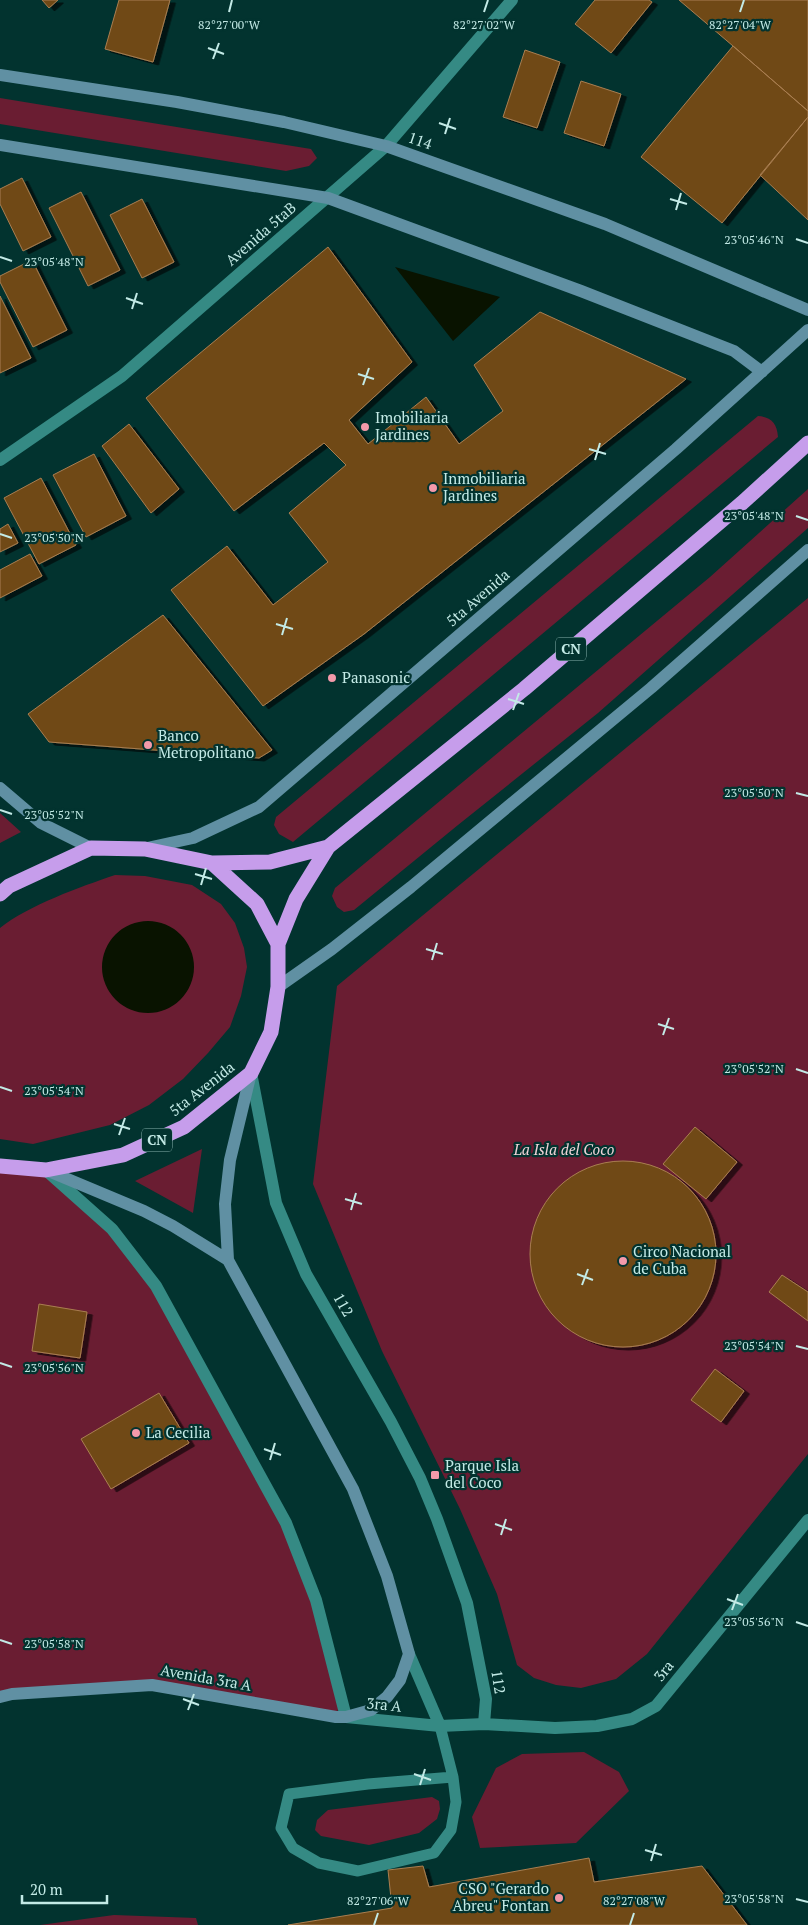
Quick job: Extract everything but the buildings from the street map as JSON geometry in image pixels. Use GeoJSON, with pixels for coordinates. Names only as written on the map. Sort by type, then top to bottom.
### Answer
{"type":"FeatureCollection","features":[{"type":"Feature","properties":{"kind":"highway","name":"5ta Avenida"},"geometry":{"type":"LineString","coordinates":[[0,1166],[46,1170],[123,1155],[184,1128],[251,1073],[271,1032],[278,987],[278,944],[296,899],[328,847],[539,677],[742,503],[808,443]]}},
{"type":"Feature","properties":{"kind":"highway","name":"5ta Avenida"},"geometry":{"type":"LineString","coordinates":[[0,894],[9,886],[92,848],[145,849],[212,863],[270,862],[328,847]]}},
{"type":"Feature","properties":{"kind":"highway","name":"5ta Avenida"},"geometry":{"type":"LineString","coordinates":[[212,863],[257,904],[278,944]]}},
{"type":"Feature","properties":{"kind":"main road","name":"114"},"geometry":{"type":"LineString","coordinates":[[0,75],[177,102],[284,122],[386,146],[605,224],[808,310]]}},
{"type":"Feature","properties":{"kind":"main road"},"geometry":{"type":"LineString","coordinates":[[0,145],[328,198],[581,291],[734,351],[762,372]]}},
{"type":"Feature","properties":{"kind":"main road","name":"5ta Avenida"},"geometry":{"type":"LineString","coordinates":[[145,849],[193,838],[259,807],[452,644],[808,330]]}},
{"type":"Feature","properties":{"kind":"main road"},"geometry":{"type":"LineString","coordinates":[[278,987],[332,949],[411,887],[651,688],[808,550]]}},
{"type":"Feature","properties":{"kind":"main road"},"geometry":{"type":"LineString","coordinates":[[0,788],[41,823],[92,848]]}},
{"type":"Feature","properties":{"kind":"main road"},"geometry":{"type":"LineString","coordinates":[[251,1073],[230,1160],[225,1204],[228,1260],[352,1489],[387,1576],[410,1654]]}},
{"type":"Feature","properties":{"kind":"main road"},"geometry":{"type":"LineString","coordinates":[[46,1170],[144,1211],[173,1226],[228,1260]]}},
{"type":"Feature","properties":{"kind":"main road","name":"3ra A"},"geometry":{"type":"LineString","coordinates":[[346,1717],[371,1710],[387,1697],[400,1680],[410,1654]]}},
{"type":"Feature","properties":{"kind":"main road","name":"Avenida 3ra A"},"geometry":{"type":"LineString","coordinates":[[0,1697],[12,1694],[152,1685],[336,1717],[346,1717]]}},
{"type":"Feature","properties":{"kind":"street","name":"Avenida 5taB"},"geometry":{"type":"LineString","coordinates":[[0,460],[122,376],[386,146],[512,0]]}},
{"type":"Feature","properties":{"kind":"street","name":"112"},"geometry":{"type":"LineString","coordinates":[[251,1073],[276,1203],[302,1265],[391,1422],[420,1478],[437,1519],[467,1603],[486,1699],[484,1724]]}},
{"type":"Feature","properties":{"kind":"street"},"geometry":{"type":"LineString","coordinates":[[46,1170],[112,1229],[156,1286],[286,1522],[316,1600],[346,1717]]}},
{"type":"Feature","properties":{"kind":"street","name":"3ra"},"geometry":{"type":"LineString","coordinates":[[484,1724],[555,1728],[597,1726],[632,1720],[656,1706],[808,1520]]}},
{"type":"Feature","properties":{"kind":"street"},"geometry":{"type":"LineString","coordinates":[[410,1654],[440,1726]]}},
{"type":"Feature","properties":{"kind":"street","name":"3ra A"},"geometry":{"type":"LineString","coordinates":[[346,1717],[440,1726],[484,1724]]}},
{"type":"Feature","properties":{"kind":"lane"},"geometry":{"type":"LineString","coordinates":[[440,1726],[453,1777],[456,1802],[452,1830],[434,1853],[358,1871],[319,1863],[293,1848],[281,1828],[288,1794],[368,1784],[453,1777]]}},
{"type":"Feature","properties":{"kind":"green space"},"geometry":{"type":"Polygon","coordinates":[[[0,98],[311,149],[317,158],[309,166],[286,171],[0,124],[0,98]]]}},
{"type":"Feature","properties":{"kind":"green space"},"geometry":{"type":"Polygon","coordinates":[[[758,416],[770,419],[775,424],[778,437],[293,842],[279,834],[274,825],[276,817],[758,416]]]}},
{"type":"Feature","properties":{"kind":"green space"},"geometry":{"type":"Polygon","coordinates":[[[808,489],[808,528],[598,713],[354,910],[344,912],[337,907],[332,896],[335,888],[710,577],[808,489]]]}},
{"type":"Feature","properties":{"kind":"green space","name":"La Isla del Coco"},"geometry":{"type":"Polygon","coordinates":[[[808,598],[808,1454],[647,1654],[616,1679],[581,1688],[556,1685],[534,1678],[517,1665],[497,1594],[460,1509],[382,1351],[313,1184],[337,986],[808,598]]]}},
{"type":"Feature","properties":{"kind":"green space"},"geometry":{"type":"Polygon","coordinates":[[[0,813],[21,832],[0,843],[0,813]]]}},
{"type":"Feature","properties":{"kind":"green space"},"geometry":{"type":"Polygon","coordinates":[[[115,875],[145,876],[192,885],[221,904],[235,923],[244,948],[247,967],[241,996],[230,1027],[183,1079],[149,1105],[110,1125],[33,1144],[0,1139],[0,928],[40,904],[115,875]]]}},
{"type":"Feature","properties":{"kind":"green space"},"geometry":{"type":"Polygon","coordinates":[[[202,1149],[193,1213],[135,1181],[202,1149]]]}},
{"type":"Feature","properties":{"kind":"green space"},"geometry":{"type":"Polygon","coordinates":[[[0,1166],[46,1170],[112,1229],[156,1286],[286,1523],[316,1600],[339,1706],[336,1717],[152,1685],[0,1697],[0,1166]]]}},
{"type":"Feature","properties":{"kind":"green space"},"geometry":{"type":"Polygon","coordinates":[[[584,1752],[619,1772],[629,1791],[576,1843],[480,1848],[472,1817],[496,1768],[522,1754],[584,1752]]]}},
{"type":"Feature","properties":{"kind":"green space"},"geometry":{"type":"Polygon","coordinates":[[[432,1797],[439,1801],[440,1809],[437,1819],[419,1833],[369,1845],[321,1836],[315,1830],[317,1820],[328,1810],[432,1797]]]}},
{"type":"Feature","properties":{"kind":"green space"},"geometry":{"type":"Polygon","coordinates":[[[114,1915],[196,1918],[198,1925],[40,1925],[114,1915]]]}},
{"type":"Feature","properties":{"kind":"shaded area"},"geometry":{"type":"Polygon","coordinates":[[[395,267],[500,297],[453,341],[395,267]]]}},
{"type":"Feature","properties":{"kind":"shaded area"},"geometry":{"type":"Polygon","coordinates":[[[148,921],[166,925],[180,935],[190,949],[194,967],[190,985],[180,999],[166,1009],[148,1013],[130,1009],[116,999],[106,985],[102,967],[106,949],[116,935],[130,925],[148,921]]]}},
{"type":"Feature","properties":{"kind":"place","name":"Imobiliaria Jardines"},"geometry":{"type":"Point","coordinates":[365,427]}},
{"type":"Feature","properties":{"kind":"place","name":"Inmobiliaria Jardines"},"geometry":{"type":"Point","coordinates":[433,488]}},
{"type":"Feature","properties":{"kind":"place","name":"Panasonic"},"geometry":{"type":"Point","coordinates":[332,678]}},
{"type":"Feature","properties":{"kind":"place","name":"Banco Metropolitano"},"geometry":{"type":"Point","coordinates":[148,745]}},
{"type":"Feature","properties":{"kind":"place","name":"Circo Nacional de Cuba"},"geometry":{"type":"Point","coordinates":[623,1261]}},
{"type":"Feature","properties":{"kind":"place","name":"La Cecilia"},"geometry":{"type":"Point","coordinates":[136,1433]}},
{"type":"Feature","properties":{"kind":"place","name":"Parque Isla del Coco"},"geometry":{"type":"Point","coordinates":[435,1475]}},
{"type":"Feature","properties":{"kind":"place","name":"CSO \"Gerardo Abreu\" Fontan"},"geometry":{"type":"Point","coordinates":[559,1898]}}]}
